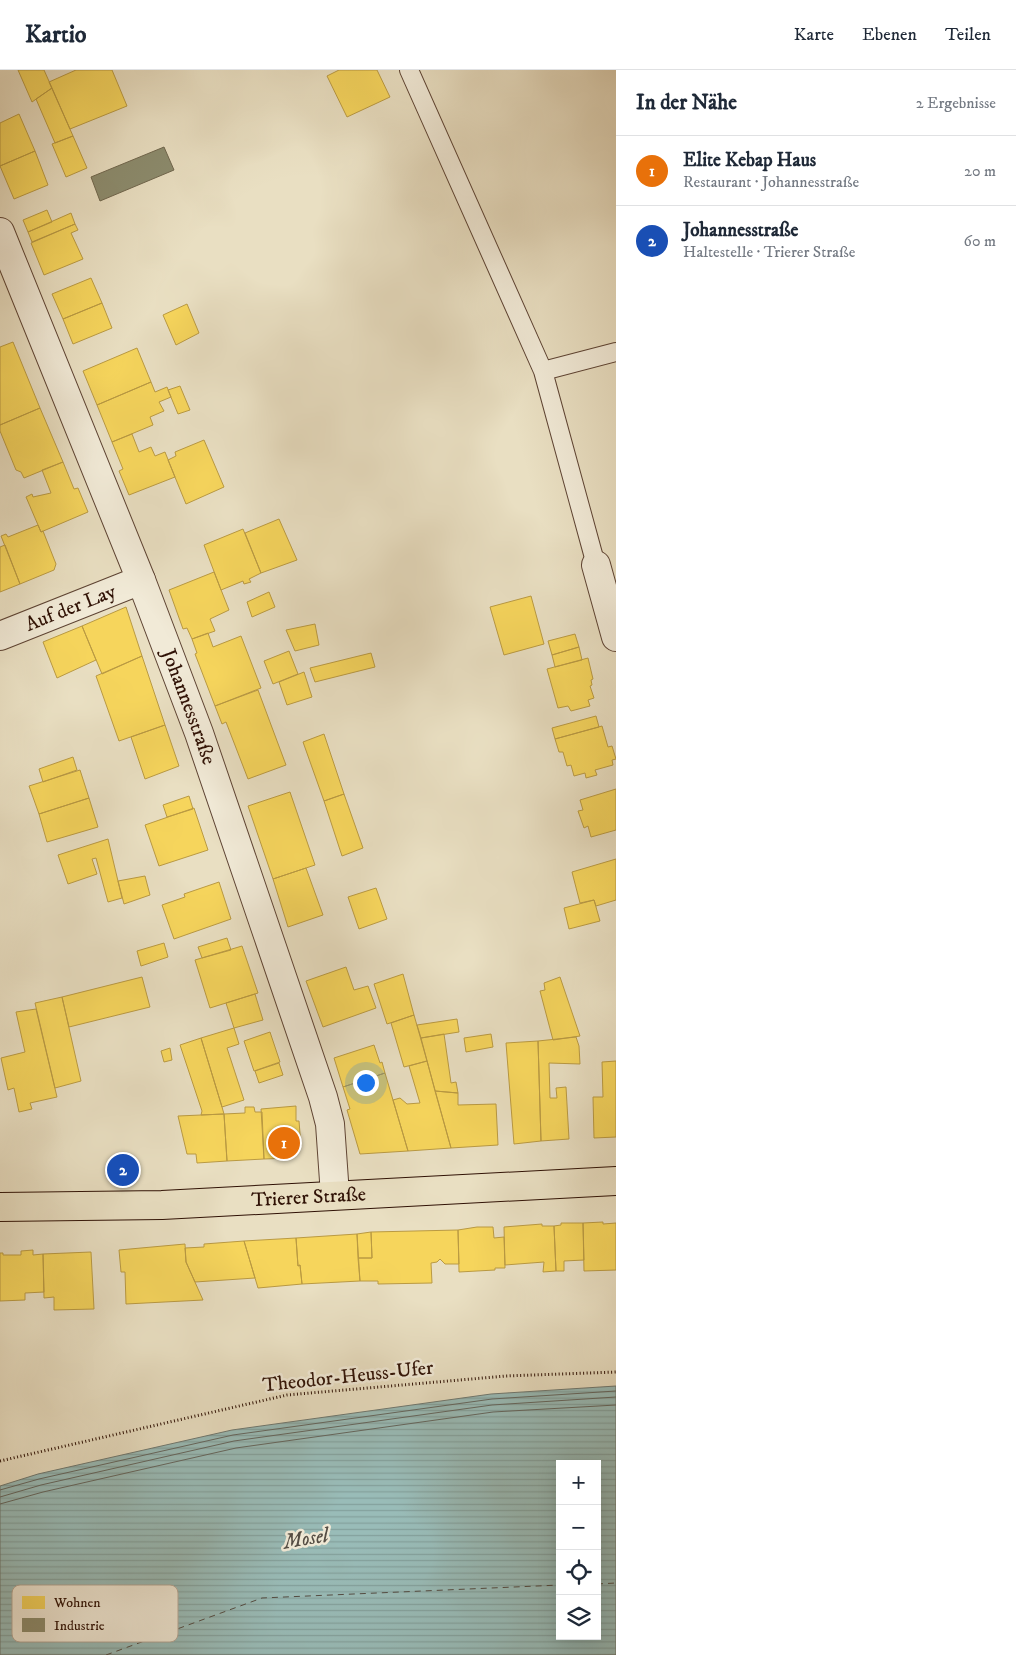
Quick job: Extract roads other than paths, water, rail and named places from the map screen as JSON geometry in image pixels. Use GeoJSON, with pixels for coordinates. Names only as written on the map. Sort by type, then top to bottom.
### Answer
{"type":"FeatureCollection","features":[{"type":"Feature","properties":{"kind":"main road","name":"Trierer Straße"},"geometry":{"type":"LineString","coordinates":[[0,1208],[162,1205],[616,1181]]}},
{"type":"Feature","properties":{"kind":"street","name":"Johannesstraße"},"geometry":{"type":"LineString","coordinates":[[0,232],[141,580],[199,733],[323,1097],[331,1133],[335,1195]]}},
{"type":"Feature","properties":{"kind":"street"},"geometry":{"type":"LineString","coordinates":[[596,565],[616,637]]}},
{"type":"Feature","properties":{"kind":"street","name":"Auf der Lay"},"geometry":{"type":"LineString","coordinates":[[0,636],[141,580]]}},
{"type":"Feature","properties":{"kind":"lane"},"geometry":{"type":"LineString","coordinates":[[410,70],[543,371],[596,565]]}},
{"type":"Feature","properties":{"kind":"lane"},"geometry":{"type":"LineString","coordinates":[[543,371],[616,352]]}},
{"type":"Feature","properties":{"kind":"water","name":"Mosel"},"geometry":{"type":"Polygon","coordinates":[[[616,1386],[616,1655],[0,1655],[0,1486],[38,1474],[232,1430],[491,1394],[616,1386]]]}},
{"type":"Feature","properties":{"kind":"place","name":"Elite Kebap Haus"},"geometry":{"type":"Point","coordinates":[284,1143]}},
{"type":"Feature","properties":{"kind":"place","name":"Johannesstraße"},"geometry":{"type":"Point","coordinates":[123,1170]}}]}
